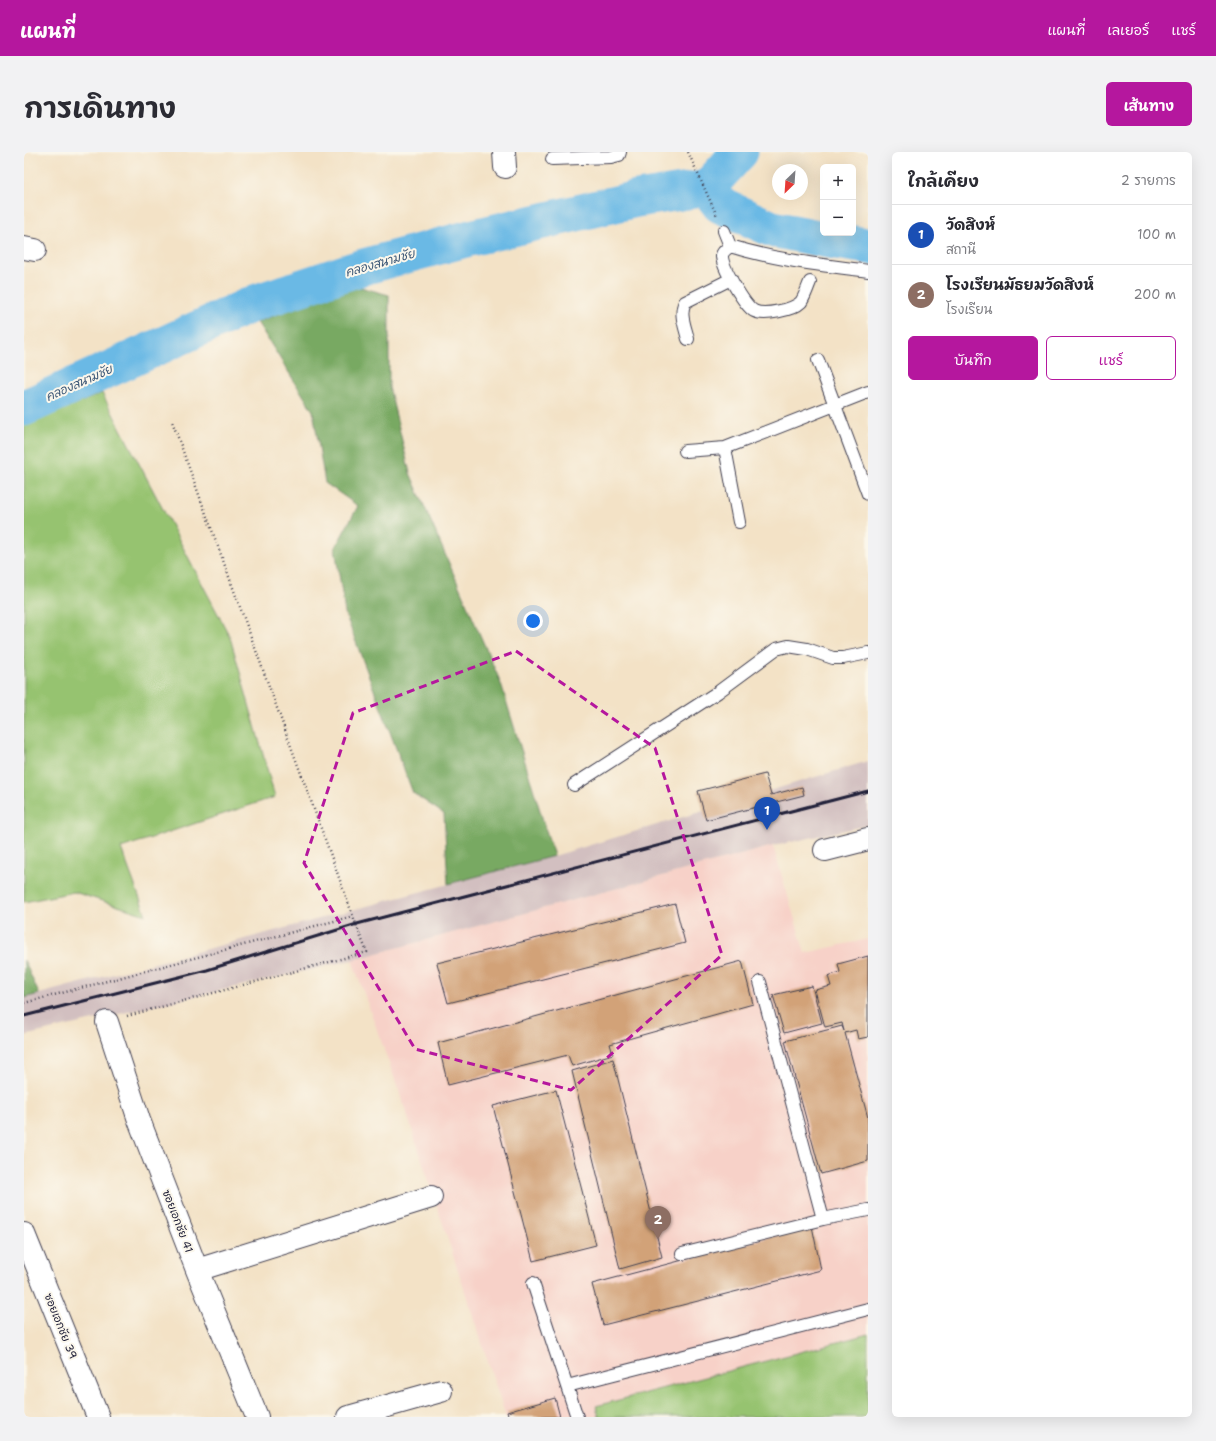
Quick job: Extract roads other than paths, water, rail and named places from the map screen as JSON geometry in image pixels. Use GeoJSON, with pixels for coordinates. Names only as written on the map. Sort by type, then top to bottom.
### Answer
{"type":"FeatureCollection","features":[{"type":"Feature","properties":{"kind":"street"},"geometry":{"type":"LineString","coordinates":[[825,850],[868,839]]}},
{"type":"Feature","properties":{"kind":"street","name":"ซอยเอกชัย 41"},"geometry":{"type":"LineString","coordinates":[[107,1022],[140,1120],[197,1270],[257,1417]]}},
{"type":"Feature","properties":{"kind":"street"},"geometry":{"type":"LineString","coordinates":[[197,1270],[431,1197]]}},
{"type":"Feature","properties":{"kind":"street","name":"ซอยเอกชัย 39"},"geometry":{"type":"LineString","coordinates":[[24,1234],[98,1417]]}},
{"type":"Feature","properties":{"kind":"street"},"geometry":{"type":"LineString","coordinates":[[348,1417],[441,1391]]}},
{"type":"Feature","properties":{"kind":"lane"},"geometry":{"type":"LineString","coordinates":[[552,159],[611,157],[619,155],[620,152]]}},
{"type":"Feature","properties":{"kind":"lane"},"geometry":{"type":"LineString","coordinates":[[724,231],[730,246]]}},
{"type":"Feature","properties":{"kind":"lane"},"geometry":{"type":"LineString","coordinates":[[730,246],[797,262],[868,271]]}},
{"type":"Feature","properties":{"kind":"lane"},"geometry":{"type":"LineString","coordinates":[[730,246],[724,251],[722,256],[724,264],[747,306],[754,311],[761,313],[796,306],[802,301],[810,282]]}},
{"type":"Feature","properties":{"kind":"lane"},"geometry":{"type":"LineString","coordinates":[[688,339],[682,315],[685,302],[731,279]]}},
{"type":"Feature","properties":{"kind":"lane"},"geometry":{"type":"LineString","coordinates":[[818,360],[868,494]]}},
{"type":"Feature","properties":{"kind":"lane"},"geometry":{"type":"LineString","coordinates":[[685,452],[725,448],[868,392]]}},
{"type":"Feature","properties":{"kind":"lane"},"geometry":{"type":"LineString","coordinates":[[725,448],[739,522]]}},
{"type":"Feature","properties":{"kind":"lane"},"geometry":{"type":"LineString","coordinates":[[574,785],[718,692],[776,649],[788,646],[807,649],[833,658],[843,658],[868,653]]}},
{"type":"Feature","properties":{"kind":"lane"},"geometry":{"type":"LineString","coordinates":[[760,982],[823,1219]]}},
{"type":"Feature","properties":{"kind":"lane"},"geometry":{"type":"LineString","coordinates":[[682,1254],[823,1219],[868,1210]]}},
{"type":"Feature","properties":{"kind":"lane"},"geometry":{"type":"LineString","coordinates":[[534,1283],[577,1417]]}},
{"type":"Feature","properties":{"kind":"lane"},"geometry":{"type":"LineString","coordinates":[[567,1386],[868,1309]]}},
{"type":"Feature","properties":{"kind":"waterway","name":"คลองสนามชัย"},"geometry":{"type":"LineString","coordinates":[[24,408],[257,302],[363,267],[470,238],[637,199],[707,188],[740,152]]}},
{"type":"Feature","properties":{"kind":"waterway"},"geometry":{"type":"LineString","coordinates":[[707,188],[720,205],[772,229],[868,246]]}},
{"type":"Feature","properties":{"kind":"railway"},"geometry":{"type":"LineString","coordinates":[[24,1016],[207,970],[357,924],[868,791]]}},
{"type":"Feature","properties":{"kind":"place","name":"วัดสิงห์"},"geometry":{"type":"Point","coordinates":[767,830]}},
{"type":"Feature","properties":{"kind":"place","name":"โรงเรียนมัธยมวัดสิงห์"},"geometry":{"type":"Point","coordinates":[658,1239]}}]}
